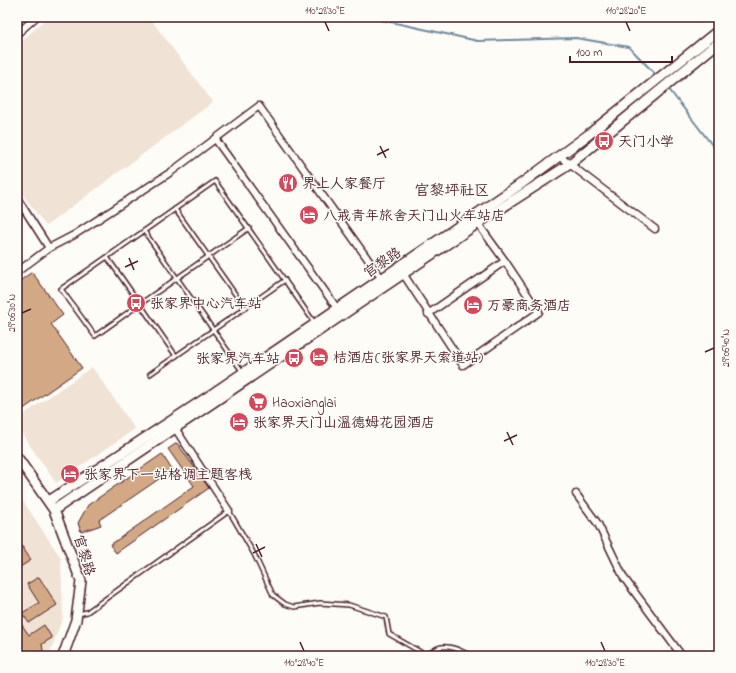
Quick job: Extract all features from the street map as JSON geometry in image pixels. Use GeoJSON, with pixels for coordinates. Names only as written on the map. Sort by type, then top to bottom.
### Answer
{"type":"FeatureCollection","features":[{"type":"Feature","properties":{"kind":"main road","name":"官黎路"},"geometry":{"type":"LineString","coordinates":[[475,220],[643,91],[719,30]]}},
{"type":"Feature","properties":{"kind":"main road","name":"官黎路"},"geometry":{"type":"LineString","coordinates":[[54,510],[173,425],[475,220],[570,164],[719,42]]}},
{"type":"Feature","properties":{"kind":"main road","name":"官黎路"},"geometry":{"type":"LineString","coordinates":[[49,501],[173,425],[243,372],[315,323],[340,312],[382,278],[401,270]]}},
{"type":"Feature","properties":{"kind":"main road","name":"官黎路"},"geometry":{"type":"LineString","coordinates":[[17,457],[54,510],[81,581],[76,614],[63,656]]}},
{"type":"Feature","properties":{"kind":"street"},"geometry":{"type":"LineString","coordinates":[[17,34],[36,17]]}},
{"type":"Feature","properties":{"kind":"street"},"geometry":{"type":"LineString","coordinates":[[17,272],[49,248],[74,235],[171,172],[216,140],[259,106],[382,278]]}},
{"type":"Feature","properties":{"kind":"street"},"geometry":{"type":"LineString","coordinates":[[216,140],[340,312]]}},
{"type":"Feature","properties":{"kind":"street"},"geometry":{"type":"LineString","coordinates":[[558,156],[655,229]]}},
{"type":"Feature","properties":{"kind":"street"},"geometry":{"type":"LineString","coordinates":[[17,198],[49,248]]}},
{"type":"Feature","properties":{"kind":"street"},"geometry":{"type":"LineString","coordinates":[[401,270],[463,366],[538,312],[505,260],[475,220]]}},
{"type":"Feature","properties":{"kind":"street"},"geometry":{"type":"LineString","coordinates":[[428,314],[505,260]]}},
{"type":"Feature","properties":{"kind":"street"},"geometry":{"type":"LineString","coordinates":[[173,425],[229,511]]}},
{"type":"Feature","properties":{"kind":"street"},"geometry":{"type":"LineString","coordinates":[[576,494],[598,524],[624,578],[679,655]]}},
{"type":"Feature","properties":{"kind":"lane"},"geometry":{"type":"LineString","coordinates":[[248,228],[95,336],[61,289],[215,181],[315,323]]}},
{"type":"Feature","properties":{"kind":"lane"},"geometry":{"type":"LineString","coordinates":[[175,209],[244,308]]}},
{"type":"Feature","properties":{"kind":"lane"},"geometry":{"type":"LineString","coordinates":[[144,231],[243,372]]}},
{"type":"Feature","properties":{"kind":"lane"},"geometry":{"type":"LineString","coordinates":[[107,257],[176,356]]}},
{"type":"Feature","properties":{"kind":"lane"},"geometry":{"type":"LineString","coordinates":[[150,374],[285,280]]}},
{"type":"Feature","properties":{"kind":"lane"},"geometry":{"type":"LineString","coordinates":[[76,614],[87,612],[229,511],[254,554],[273,595],[285,604],[294,607],[320,603],[349,605],[386,617],[389,634],[424,654],[430,654],[438,648],[456,648],[471,656]]}},
{"type":"Feature","properties":{"kind":"shaded area"},"geometry":{"type":"Polygon","coordinates":[[[47,17],[149,17],[213,102],[46,226],[17,187],[17,46],[47,17]]]}},
{"type":"Feature","properties":{"kind":"shaded area"},"geometry":{"type":"Polygon","coordinates":[[[92,367],[135,429],[56,483],[17,427],[17,419],[92,367]]]}},
{"type":"Feature","properties":{"kind":"shaded area"},"geometry":{"type":"Polygon","coordinates":[[[17,492],[61,558],[63,617],[49,656],[17,656],[17,492]]]}},
{"type":"Feature","properties":{"kind":"building"},"geometry":{"type":"Polygon","coordinates":[[[32,272],[63,315],[51,324],[82,368],[19,412],[17,409],[17,283],[32,272]]]}},
{"type":"Feature","properties":{"kind":"building"},"geometry":{"type":"Polygon","coordinates":[[[177,443],[209,488],[116,553],[110,545],[194,486],[168,449],[177,443]]]}},
{"type":"Feature","properties":{"kind":"building"},"geometry":{"type":"Polygon","coordinates":[[[162,454],[172,470],[99,520],[101,525],[81,532],[78,523],[88,505],[162,454]]]}},
{"type":"Feature","properties":{"kind":"building"},"geometry":{"type":"Polygon","coordinates":[[[17,539],[31,560],[17,569],[17,539]]]}},
{"type":"Feature","properties":{"kind":"building"},"geometry":{"type":"Polygon","coordinates":[[[39,577],[57,605],[29,623],[22,613],[39,603],[27,584],[39,577]]]}},
{"type":"Feature","properties":{"kind":"building"},"geometry":{"type":"Polygon","coordinates":[[[17,618],[29,635],[44,625],[52,638],[42,644],[43,650],[39,656],[17,656],[17,618]]]}},
{"type":"Feature","properties":{"kind":"waterway"},"geometry":{"type":"LineString","coordinates":[[368,17],[478,41],[576,38],[629,47],[657,76]]}},
{"type":"Feature","properties":{"kind":"waterway"},"geometry":{"type":"LineString","coordinates":[[668,88],[719,154]]}},
{"type":"Feature","properties":{"kind":"place","name":"天门小学"},"geometry":{"type":"Point","coordinates":[604,141]}},
{"type":"Feature","properties":{"kind":"place","name":"界上人家餐厅"},"geometry":{"type":"Point","coordinates":[288,183]}},
{"type":"Feature","properties":{"kind":"place","name":"八戒青年旅舍天门山火车站店"},"geometry":{"type":"Point","coordinates":[309,215]}},
{"type":"Feature","properties":{"kind":"place","name":"张家界中心汽车站"},"geometry":{"type":"Point","coordinates":[136,303]}},
{"type":"Feature","properties":{"kind":"place","name":"万豪商务酒店"},"geometry":{"type":"Point","coordinates":[473,305]}},
{"type":"Feature","properties":{"kind":"place","name":"桔酒店(张家界天索道站)"},"geometry":{"type":"Point","coordinates":[319,357]}},
{"type":"Feature","properties":{"kind":"place","name":"张家界汽车站"},"geometry":{"type":"Point","coordinates":[294,358]}},
{"type":"Feature","properties":{"kind":"place","name":"Haoxianglai"},"geometry":{"type":"Point","coordinates":[258,402]}},
{"type":"Feature","properties":{"kind":"place","name":"张家界天门山温德姆花园酒店"},"geometry":{"type":"Point","coordinates":[239,422]}},
{"type":"Feature","properties":{"kind":"place","name":"张家界下一站格调主题客栈"},"geometry":{"type":"Point","coordinates":[70,474]}},
{"type":"Feature","properties":{"kind":"district","name":"官黎坪社区"},"geometry":{"type":"Point","coordinates":[452,190]}}]}
